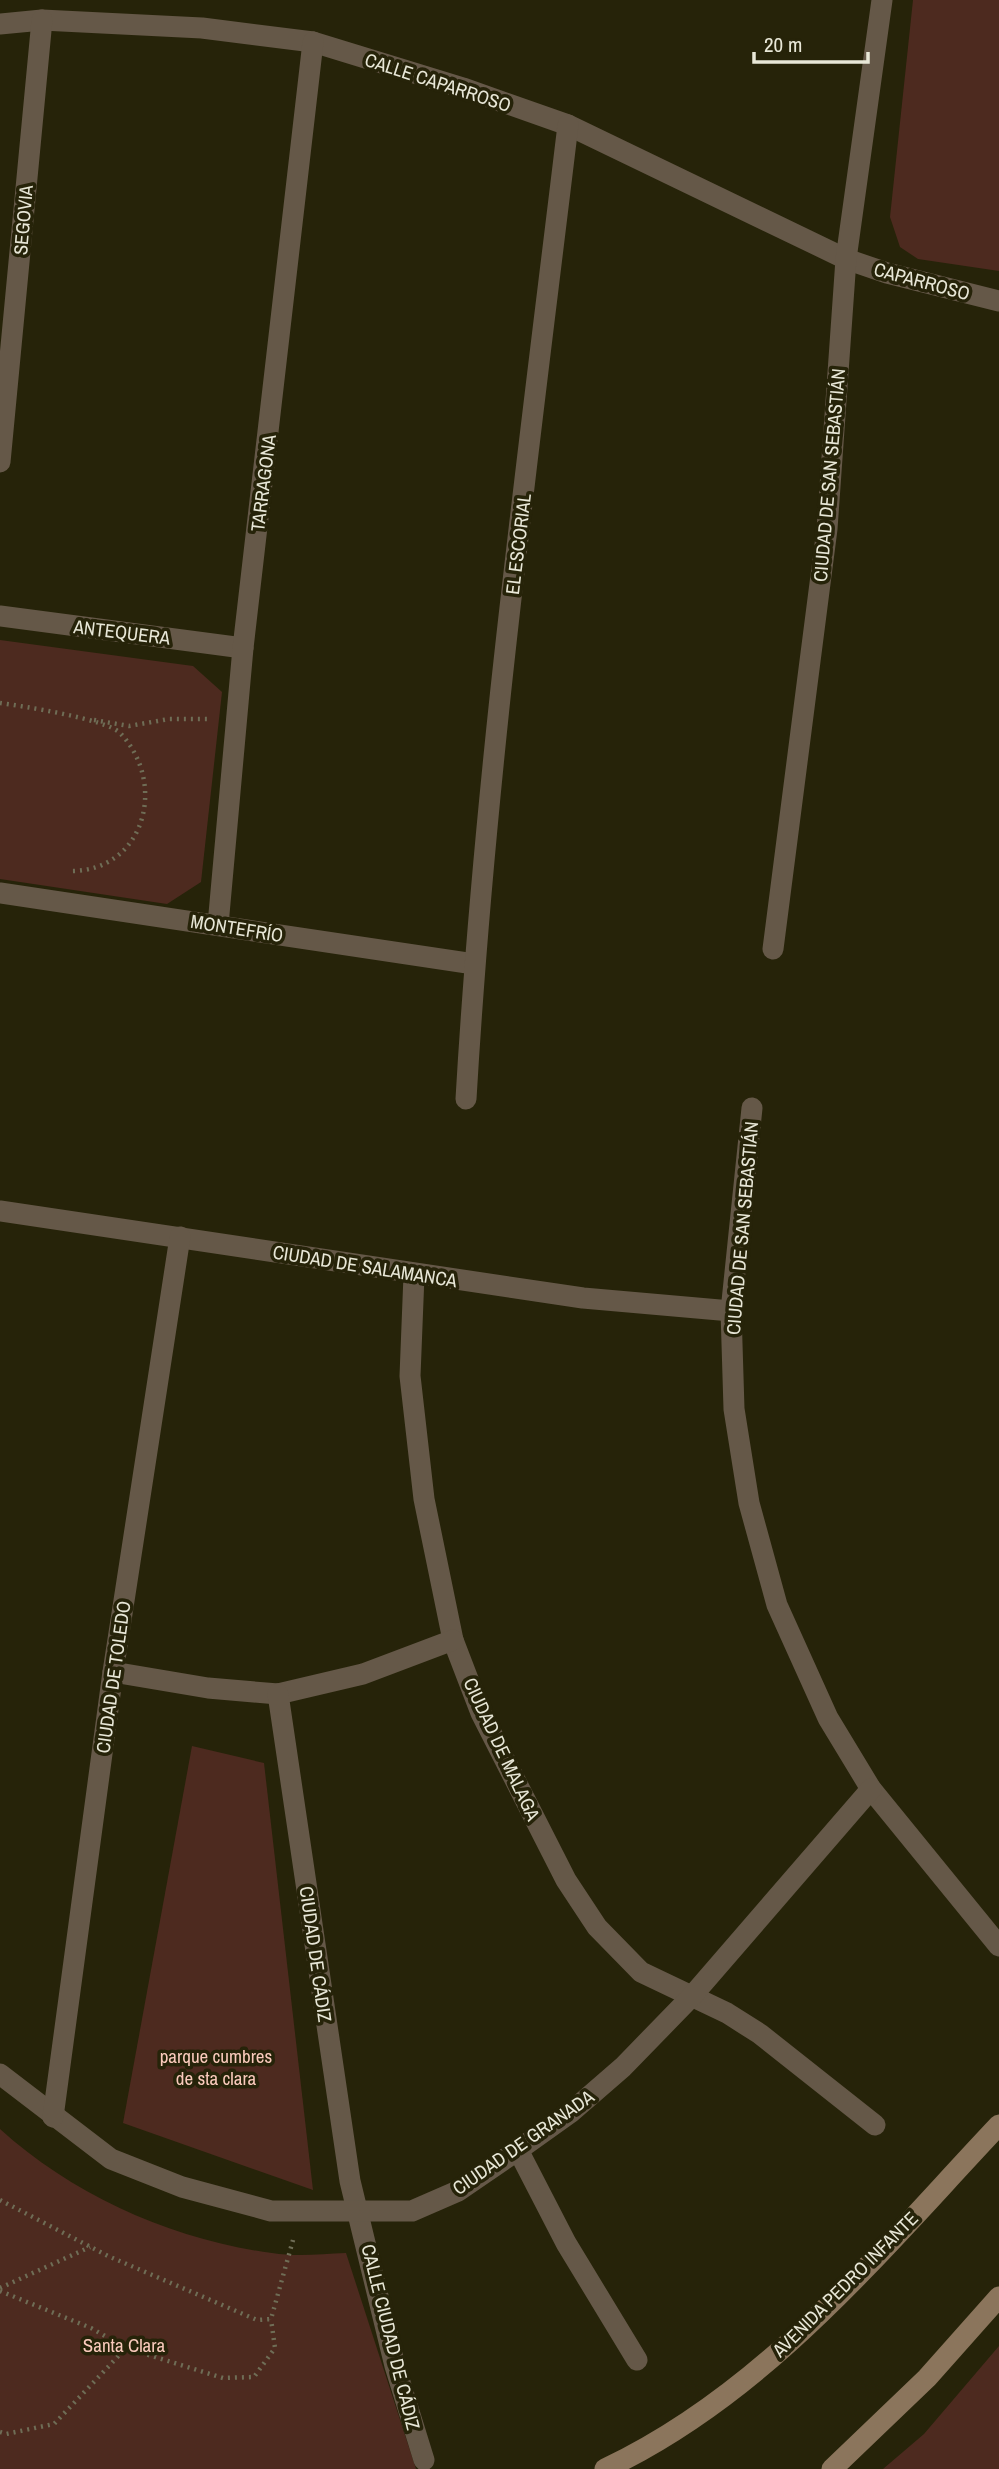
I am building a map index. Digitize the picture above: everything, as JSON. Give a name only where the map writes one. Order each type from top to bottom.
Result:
[{"type":"main road","name":"AVENIDA PEDRO INFANTE","points":[[605,2469],[644,2451],[734,2392],[772,2359],[800,2334],[999,2125]]},
{"type":"main road","points":[[832,2469],[927,2378],[999,2297]]},
{"type":"street","name":"CIUDAD DE SAN SEBASTIÁN","points":[[773,949],[827,529],[846,259],[882,0]]},
{"type":"street","name":"CALLE CAPARROSO","points":[[0,24],[42,20],[202,28],[313,42],[463,88],[568,125],[846,259]]},
{"type":"street","name":"SEGOVIA","points":[[0,462],[42,20]]},
{"type":"street","name":"TARRAGONA","points":[[218,925],[243,648],[313,42]]},
{"type":"street","name":"EL ESCORIAL","points":[[466,1099],[474,964],[511,604],[568,125]]},
{"type":"street","name":"CAPARROSO","points":[[846,259],[999,302]]},
{"type":"street","name":"ANTEQUERA","points":[[0,616],[243,648]]},
{"type":"street","name":"MONTEFRÍO","points":[[0,892],[474,964]]},
{"type":"street","name":"CIUDAD DE SAN SEBASTIÁN","points":[[752,1108],[731,1311],[734,1409],[749,1503],[777,1605],[828,1718],[871,1789],[999,1946]]},
{"type":"street","name":"CIUDAD DE SALAMANCA","points":[[0,1211],[414,1275],[583,1298],[731,1311]]},
{"type":"street","name":"CIUDAD DE TOLEDO","points":[[53,2117],[113,1672],[180,1237]]},
{"type":"street","name":"CIUDAD DE MALAGA","points":[[414,1275],[412,1390],[424,1499],[453,1640],[481,1713],[566,1880],[597,1927],[641,1972],[692,1996],[760,2034],[875,2125]]},
{"type":"street","points":[[113,1672],[208,1688],[278,1694],[363,1674],[453,1640]]},
{"type":"street","name":"CIUDAD DE CÁDIZ","points":[[278,1694],[350,2181],[360,2214]]},
{"type":"street","name":"CIUDAD DE GRANADA","points":[[0,2074],[111,2160],[170,2182],[271,2211],[360,2214],[412,2211],[458,2191],[570,2113],[623,2067],[692,1996],[871,1789]]},
{"type":"street","points":[[518,2150],[566,2243],[637,2360]]},
{"type":"street","name":"CALLE CIUDAD DE CÁDIZ","points":[[360,2214],[395,2366],[424,2460]]},
{"type":"path","points":[[0,703],[129,726],[169,719],[206,719],[239,701]]},
{"type":"path","points":[[64,871],[91,871],[122,854],[139,828],[147,793],[142,767],[118,731],[80,718]]},
{"type":"path","points":[[0,2200],[90,2247],[257,2319],[271,2319]]},
{"type":"path","points":[[0,2290],[91,2328],[126,2348],[223,2378],[254,2377],[275,2348],[271,2319],[300,2212]]},
{"type":"path","points":[[0,2290],[90,2247]]},
{"type":"path","points":[[0,2432],[6,2434],[54,2424],[126,2348]]},
{"type":"green space","points":[[913,0],[999,0],[999,271],[918,259],[900,247],[890,217]]},
{"type":"green space","points":[[0,640],[193,666],[222,692],[201,882],[167,904],[0,879]]},
{"type":"green space","name":"parque cumbres de sta clara","points":[[192,1746],[264,1763],[313,2190],[123,2123]]},
{"type":"green space","name":"Santa Clara","points":[[0,2129],[60,2175],[92,2194],[162,2226],[198,2238],[272,2253],[346,2253],[416,2469],[0,2469]]},
{"type":"green space","points":[[999,2346],[999,2469],[883,2469],[924,2434]]}]
